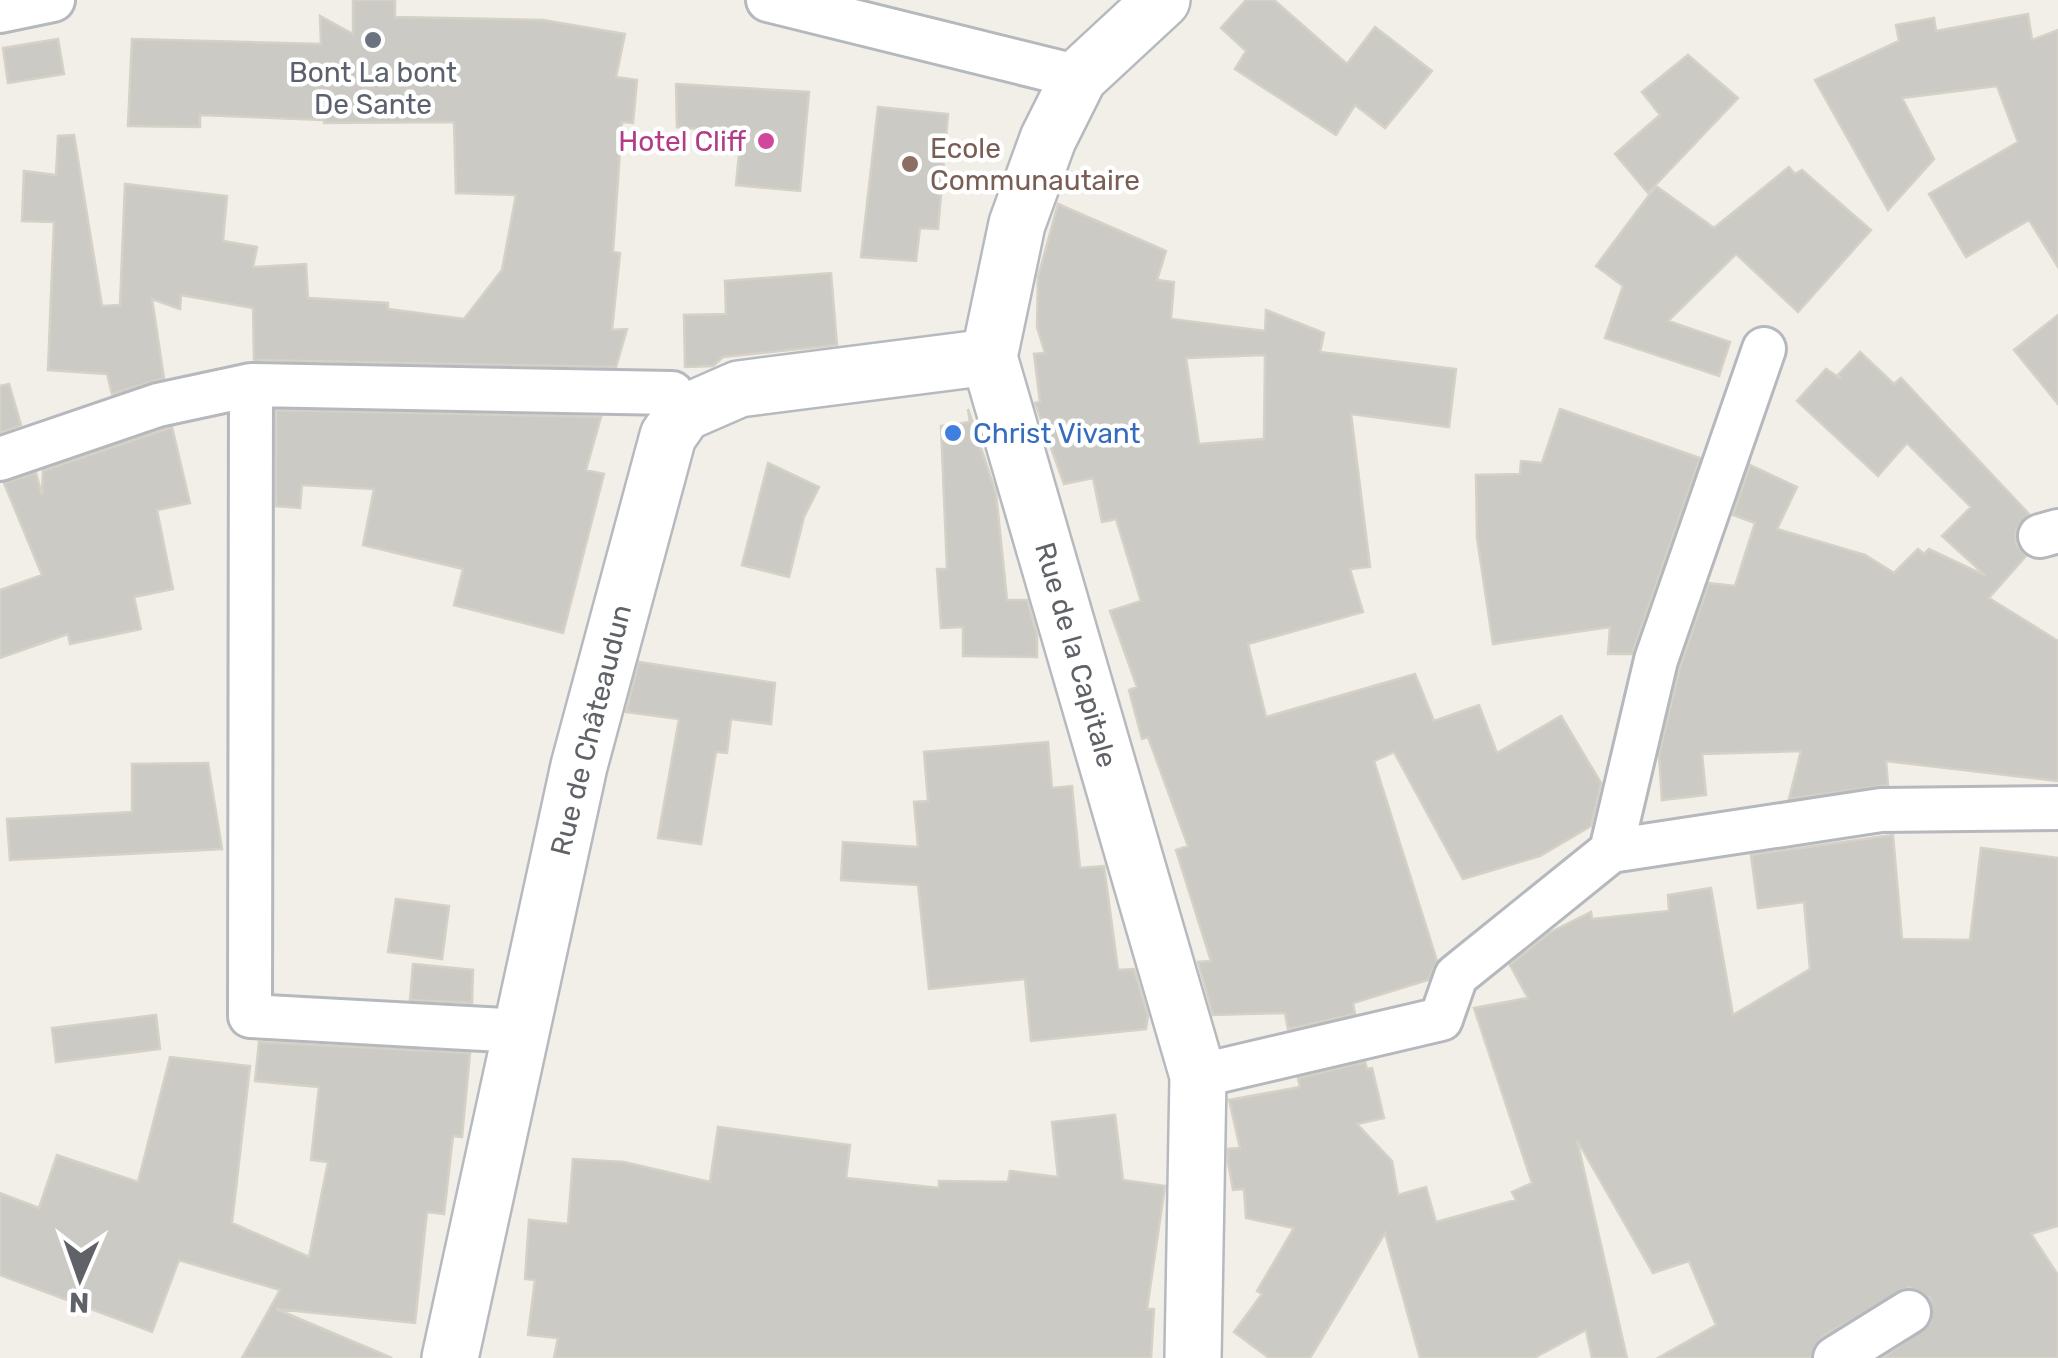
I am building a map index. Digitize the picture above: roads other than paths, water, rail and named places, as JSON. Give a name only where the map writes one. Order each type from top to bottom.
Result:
[{"type":"street","points":[[0,11],[53,0]]},
{"type":"street","points":[[768,0],[1078,77]]},
{"type":"street","name":"Rue de la Capitale","points":[[1162,0],[1078,77],[1048,139],[1017,224],[989,357],[1198,1076],[1193,1358]]},
{"type":"street","points":[[1610,851],[1656,660],[1764,350]]},
{"type":"street","points":[[0,458],[158,405],[251,385],[672,393],[684,413],[738,389],[989,357]]},
{"type":"street","points":[[251,385],[250,1016],[521,1031]]},
{"type":"street","name":"Rue de Châteaudun","points":[[450,1358],[578,766],[668,436],[684,413]]},
{"type":"street","points":[[1198,1076],[1441,1019],[1456,976],[1610,851],[1881,810],[2058,808]]},
{"type":"street","points":[[1834,1358],[1909,1312]]},
{"type":"place","name":"Bont La bont De Sante","points":[[373,40]]},
{"type":"place","name":"Hotel Cliff","points":[[766,141]]},
{"type":"place","name":"Ecole Communautaire","points":[[910,164]]},
{"type":"place","name":"Christ Vivant","points":[[953,433]]}]
